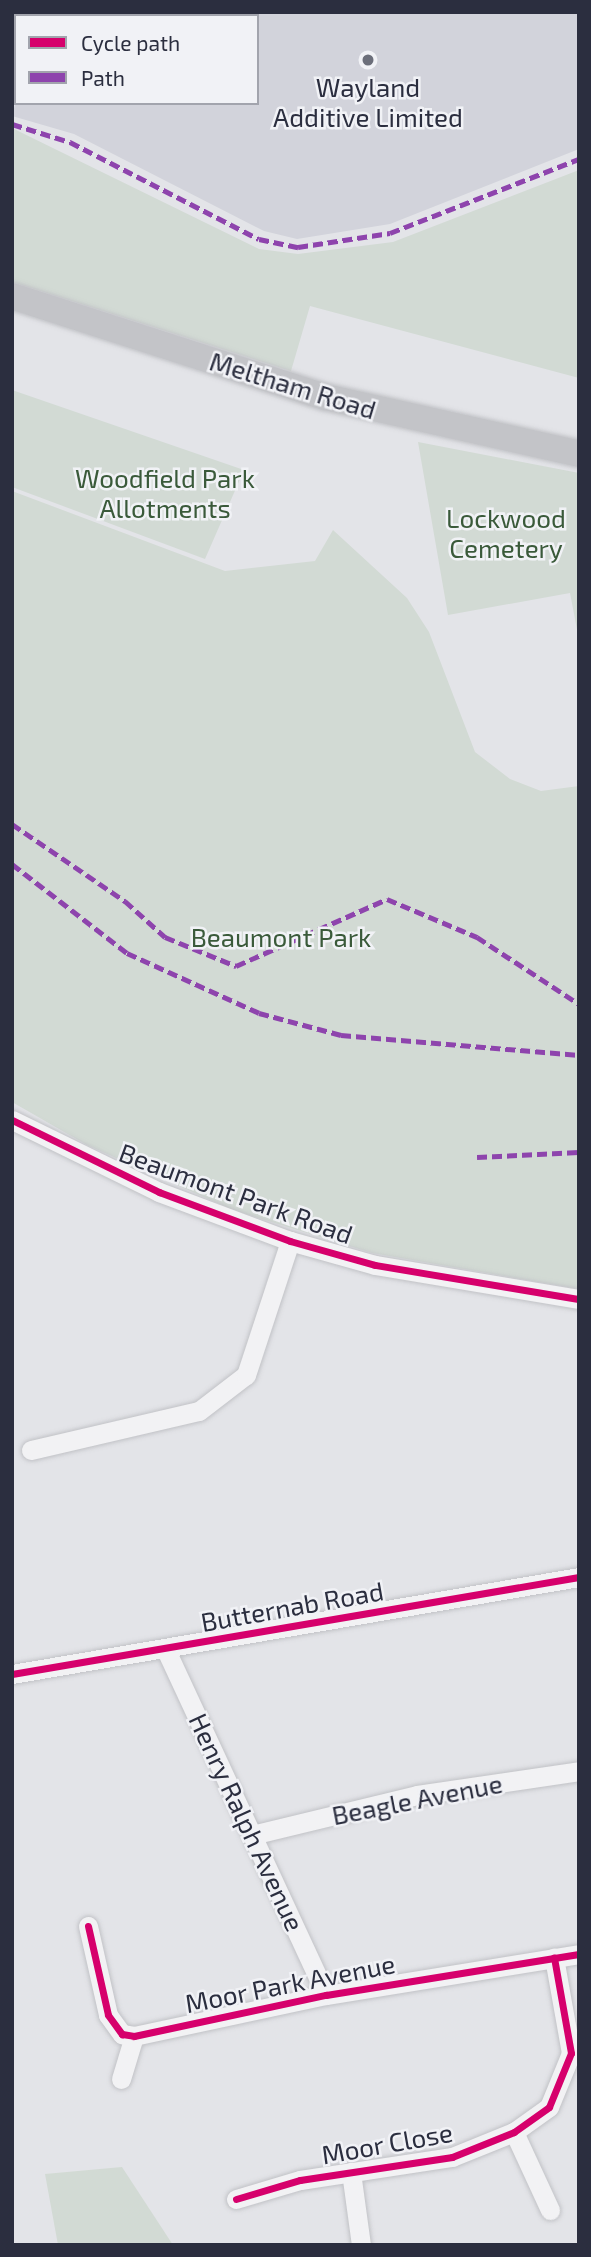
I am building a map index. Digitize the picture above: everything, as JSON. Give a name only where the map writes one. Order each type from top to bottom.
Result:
[{"type":"main road","name":"Meltham Road","points":[[12,296],[325,397],[579,454]]},
{"type":"street","name":"Beaumont Park Road","points":[[12,1120],[159,1192],[290,1241],[375,1265],[579,1299]]},
{"type":"street","points":[[31,1450],[199,1411],[246,1375],[290,1241]]},
{"type":"street","name":"Butternab Road","points":[[12,1674],[166,1650],[579,1577]]},
{"type":"street","name":"Henry Ralph Avenue","points":[[166,1650],[256,1834],[326,1995]]},
{"type":"street","name":"Beagle Avenue","points":[[256,1834],[417,1795],[579,1771]]},
{"type":"street","points":[[88,1926],[108,2015],[122,2034],[134,2036],[121,2079]]},
{"type":"street","name":"Moor Park Avenue","points":[[134,2036],[326,1995],[579,1954]]},
{"type":"street","name":"Moor Close","points":[[236,2199],[351,2172],[452,2157],[514,2132],[549,2107],[571,2053],[554,1958]]},
{"type":"street","points":[[514,2132],[550,2210]]},
{"type":"street","points":[[351,2172],[361,2245]]},
{"type":"shaded area","points":[[579,12],[579,149],[390,224],[297,239],[264,231],[74,134],[12,116],[15,105],[259,105],[259,14],[233,14]]},
{"type":"green space","points":[[12,128],[259,249],[298,254],[393,242],[579,170],[579,378],[310,306],[291,371],[12,282]]},
{"type":"green space","name":"Woodfield Park Allotments","points":[[12,390],[244,470],[205,559],[12,487]]},
{"type":"green space","name":"Lockwood Cemetery","points":[[418,442],[579,473],[579,640],[570,593],[448,615]]},
{"type":"green space","name":"Beaumont Park","points":[[12,491],[225,571],[315,561],[333,530],[407,598],[429,632],[475,752],[510,779],[541,791],[579,786],[579,1289],[372,1253],[233,1210],[87,1145],[12,1102]]},
{"type":"green space","points":[[122,2167],[173,2245],[58,2245],[45,2174]]},
{"type":"marked path","points":[[12,124],[70,142],[259,239],[298,247],[390,233],[579,159]]},
{"type":"marked path","points":[[12,824],[125,901],[165,937],[236,966],[387,899],[477,937],[579,1004]]},
{"type":"marked path","points":[[12,864],[127,953],[259,1013],[341,1035],[579,1055]]},
{"type":"marked path","points":[[477,1157],[579,1152]]},
{"type":"cycle path","points":[[12,1120],[159,1192],[290,1241],[375,1265],[579,1299]]},
{"type":"cycle path","points":[[12,1674],[579,1577]]},
{"type":"cycle path","points":[[88,1926],[108,2015],[122,2034],[134,2036],[326,1995],[579,1954]]},
{"type":"cycle path","points":[[236,2199],[300,2180],[452,2157],[514,2132],[549,2107],[571,2053],[554,1958]]},
{"type":"place","name":"Wayland Additive Limited","points":[[368,60]]}]
